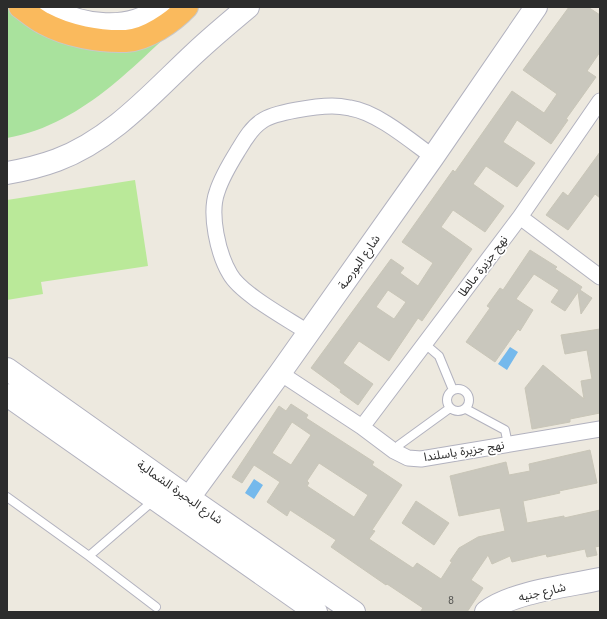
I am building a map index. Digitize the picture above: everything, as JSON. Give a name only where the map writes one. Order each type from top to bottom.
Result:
[{"type":"highway","points":[[20,7],[42,23],[67,34],[91,39],[128,32],[147,36],[165,26],[187,7]]},
{"type":"main road","points":[[49,7],[59,14],[128,32],[160,7]]},
{"type":"main road","points":[[7,160],[51,148],[95,127],[136,94],[225,7]]},
{"type":"main road","points":[[7,173],[28,169],[58,160],[101,136],[135,111],[195,52],[248,7]]},
{"type":"main road","name":"شارع البورصة","points":[[183,506],[309,333],[536,7]]},
{"type":"main road","name":"شارع البحيرة الشمالية","points":[[7,369],[316,612]]},
{"type":"main road","name":"شارع البحيرة الشمالية","points":[[7,396],[154,499],[183,506],[354,612]]},
{"type":"main road","name":"شارع جنيه","points":[[486,612],[495,605],[512,599],[600,579]]},
{"type":"street","name":"نهج جزيرة مالطا","points":[[362,427],[520,217],[600,102]]},
{"type":"street","points":[[309,333],[243,290],[230,275],[222,257],[217,238],[214,213],[216,193],[230,164],[248,134],[262,120],[278,114],[332,106],[353,108],[390,126],[433,156]]},
{"type":"street","points":[[520,217],[600,277]]},
{"type":"street","name":"نهج جزيرة ياسلندا","points":[[280,373],[362,427],[394,452],[408,458],[421,459],[600,429]]},
{"type":"lane","points":[[424,344],[439,356],[453,390]]},
{"type":"lane","points":[[460,389],[466,392],[469,397],[469,404],[466,409],[460,412],[450,408],[447,404],[449,393],[453,390],[460,389]]},
{"type":"lane","points":[[394,452],[399,445],[450,408]]},
{"type":"lane","points":[[466,409],[505,430],[508,444]]},
{"type":"lane","points":[[7,497],[89,556],[156,607]]},
{"type":"lane","points":[[89,556],[154,499]]},
{"type":"green space","points":[[7,7],[15,7],[33,21],[198,7],[133,67],[87,104],[62,119],[36,130],[7,138]]},
{"type":"green space","points":[[135,180],[148,266],[41,282],[43,294],[7,300],[7,200]]},
{"type":"water","points":[[510,347],[518,352],[507,370],[498,364]]},
{"type":"water","points":[[254,479],[263,485],[254,499],[245,493]]},
{"type":"building","points":[[569,7],[588,7],[600,15],[600,52],[587,71],[596,77],[566,119],[568,120],[551,144],[517,120],[503,142],[535,163],[517,187],[486,166],[473,184],[504,206],[485,232],[453,210],[441,227],[472,249],[422,321],[418,318],[389,361],[359,341],[343,363],[373,384],[358,405],[340,392],[341,390],[311,368],[391,259],[404,268],[400,273],[418,286],[433,263],[402,242],[453,170],[455,172],[512,91],[544,113],[557,94],[523,70]],"holes":[[[388,290],[406,302],[394,319],[376,307]]]},
{"type":"building","points":[[600,152],[600,198],[595,194],[568,230],[546,215],[563,192],[568,196]]},
{"type":"building","points":[[530,250],[557,267],[555,269],[582,287],[580,290],[592,298],[581,314],[578,292],[565,311],[551,302],[559,290],[534,274],[516,299],[533,310],[520,331],[518,329],[495,362],[466,342],[490,308],[487,306],[500,288],[503,290]]},
{"type":"building","points":[[600,329],[600,413],[570,419],[570,422],[532,429],[525,388],[543,365],[584,399],[581,381],[592,379],[587,350],[565,354],[561,335]]},
{"type":"building","points":[[291,404],[308,415],[306,418],[374,462],[372,465],[402,485],[372,530],[375,531],[369,539],[413,568],[417,563],[441,579],[452,562],[450,561],[459,548],[478,537],[505,531],[500,508],[459,516],[450,476],[506,462],[509,475],[530,471],[529,464],[590,450],[597,483],[559,491],[560,493],[523,501],[527,523],[564,516],[564,518],[600,510],[600,546],[595,547],[597,555],[587,557],[585,549],[547,557],[546,554],[512,562],[510,556],[492,564],[488,555],[471,580],[483,588],[467,612],[420,612],[423,608],[387,584],[386,585],[331,547],[336,540],[290,510],[287,516],[267,502],[280,482],[254,465],[242,483],[232,477],[279,406],[286,411]],"holes":[[[292,422],[311,435],[291,465],[272,453]],[[319,463],[368,495],[354,517],[307,486],[309,483],[307,481]]]},
{"type":"building","points":[[416,501],[449,523],[434,545],[402,523]]}]
